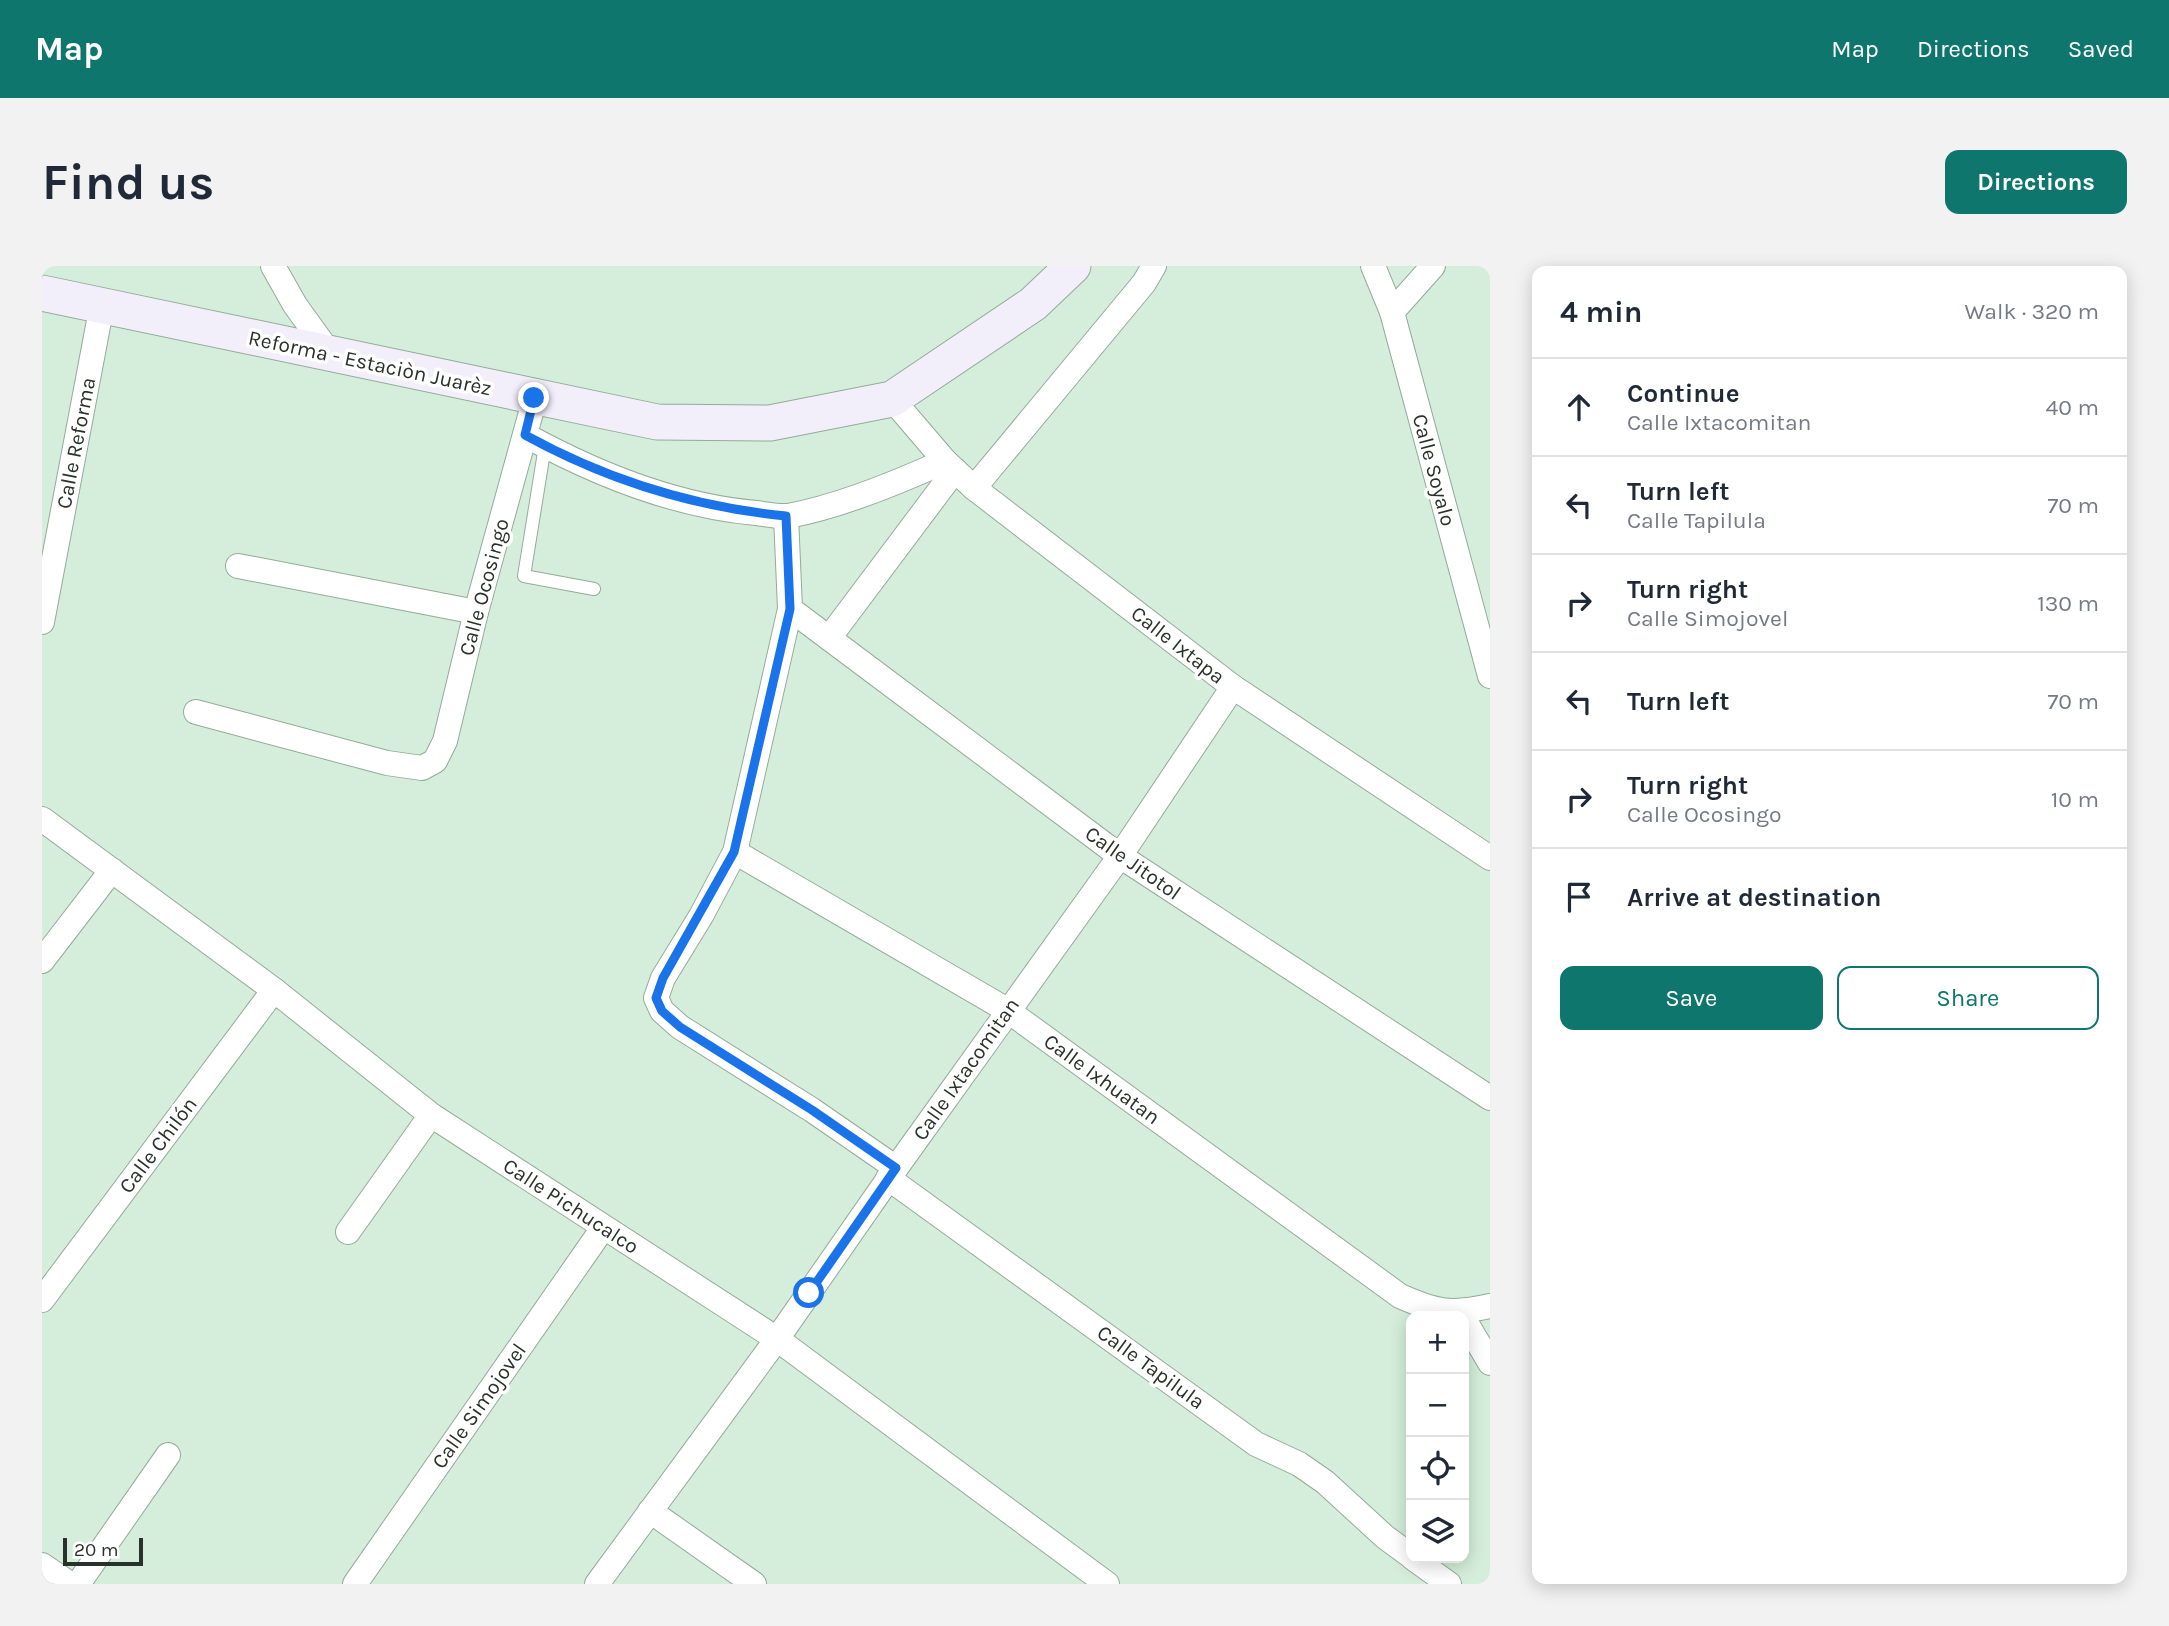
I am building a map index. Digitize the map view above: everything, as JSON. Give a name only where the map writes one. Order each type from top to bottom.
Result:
[{"type":"main road","name":"Reforma - Estaciòn Juarèz","points":[[42,293],[657,422],[757,423],[892,399],[1033,304],[1073,266]]},
{"type":"street","points":[[273,266],[295,305],[331,355]]},
{"type":"street","points":[[974,488],[1144,283],[1154,266]]},
{"type":"street","name":"Calle Soyalo","points":[[1373,266],[1392,312],[1490,676]]},
{"type":"street","points":[[1392,312],[1433,266]]},
{"type":"street","name":"Calle Reforma","points":[[42,622],[49,552],[102,305]]},
{"type":"street","name":"Calle Ocosingo","points":[[196,712],[387,763],[422,768],[435,761],[446,741],[476,612],[535,440],[534,398]]},
{"type":"street","name":"Calle Ixtapa","points":[[892,399],[950,466],[974,488],[1233,687],[1490,858]]},
{"type":"street","points":[[535,440],[582,465],[657,493],[734,511],[786,516],[950,466]]},
{"type":"street","points":[[829,638],[950,466]]},
{"type":"street","points":[[734,852],[790,609],[786,516]]},
{"type":"street","points":[[238,566],[476,612]]},
{"type":"street","name":"Calle Jitotol","points":[[790,609],[1120,856],[1490,1098]]},
{"type":"street","name":"Calle Ixtacomitan","points":[[597,1584],[777,1339],[1007,1010],[1120,856],[1233,687]]},
{"type":"street","name":"Calle Pichucalco","points":[[42,819],[274,990],[431,1115],[777,1339],[1107,1584]]},
{"type":"street","name":"Calle Tapilula","points":[[734,852],[663,978],[656,998],[662,1011],[680,1027],[812,1110],[892,1173],[1256,1444],[1299,1464],[1325,1482],[1406,1553]]},
{"type":"street","name":"Calle Ixhuatan","points":[[734,852],[1007,1010],[1400,1296],[1437,1311]]},
{"type":"street","points":[[42,961],[113,870]]},
{"type":"street","name":"Calle Chilón","points":[[42,1300],[274,990]]},
{"type":"street","points":[[348,1232],[431,1115]]},
{"type":"street","name":"Calle Simojovel","points":[[355,1584],[603,1228]]},
{"type":"street","points":[[1469,1314],[1490,1306]]},
{"type":"street","points":[[1469,1328],[1490,1363]]},
{"type":"street","points":[[78,1584],[168,1455]]},
{"type":"street","points":[[650,1511],[754,1584]]},
{"type":"street","name":"Calle Tapilula","points":[[1420,1563],[1449,1584]]},
{"type":"street","points":[[42,1565],[70,1584]]},
{"type":"lane","points":[[535,440],[524,576],[594,589]]},
{"type":"route","points":[[534,398],[525,435],[582,465],[657,493],[734,511],[786,516],[790,609],[734,852],[701,916],[663,978],[656,998],[662,1011],[680,1027],[812,1110],[896,1168],[809,1293]]}]
